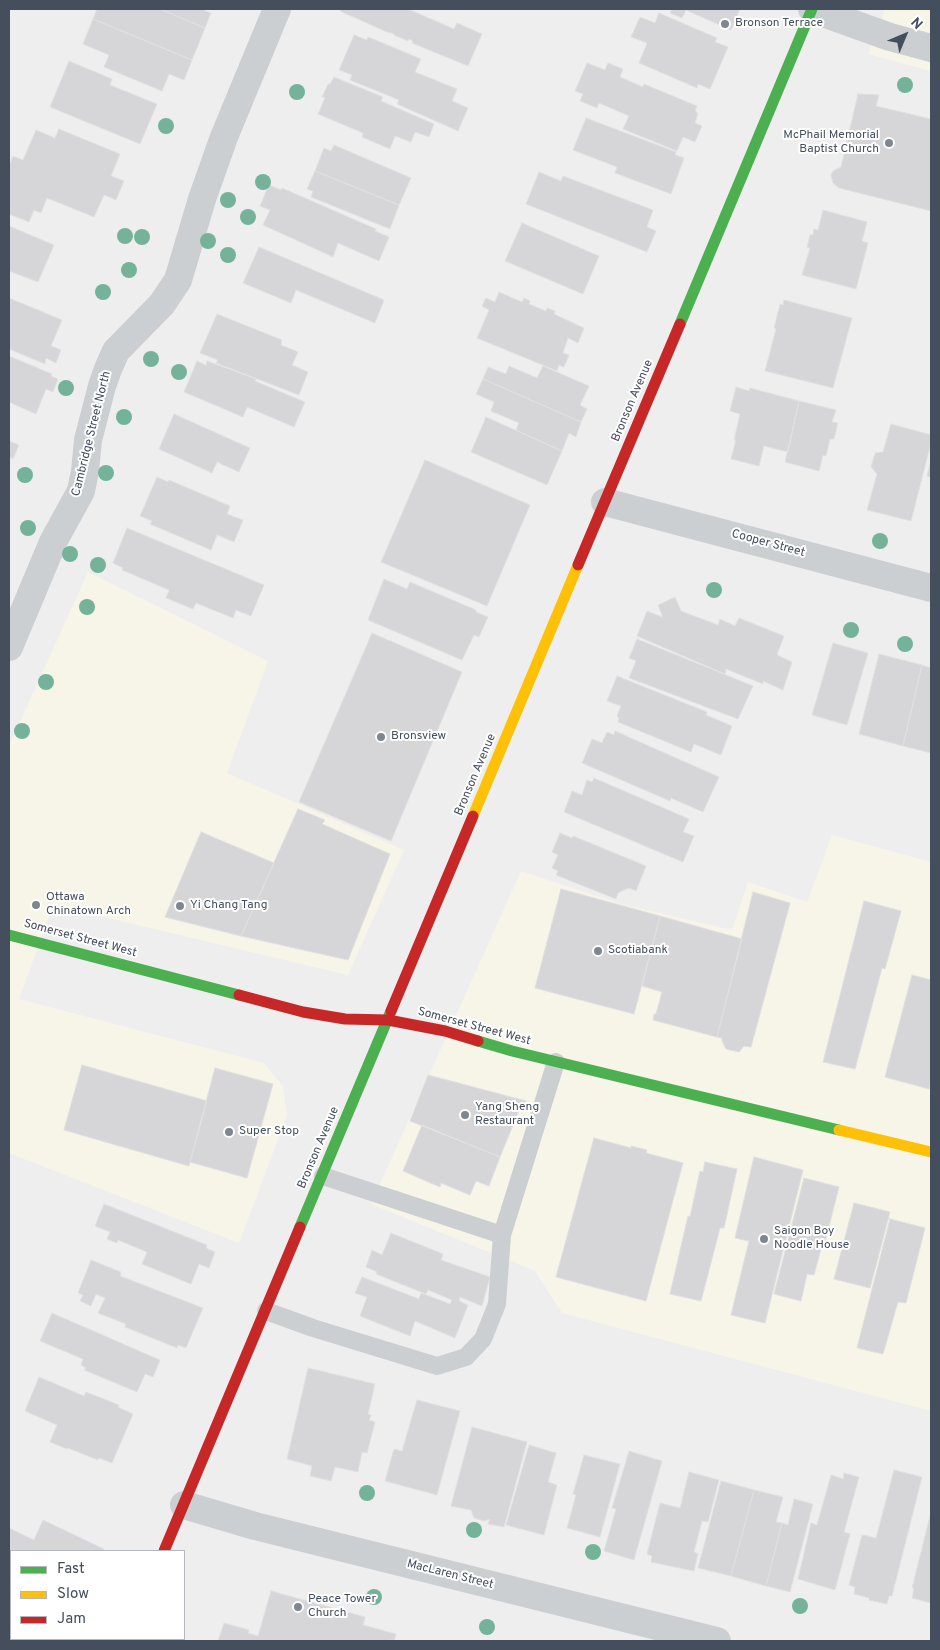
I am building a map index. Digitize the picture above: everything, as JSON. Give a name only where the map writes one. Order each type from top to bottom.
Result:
[{"type":"main road","name":"Bronson Avenue","points":[[164,1550],[812,9]]},
{"type":"main road","name":"Somerset Street West","points":[[9,935],[303,1012],[345,1020],[388,1020],[445,1031],[556,1062],[688,1092],[931,1152]]},
{"type":"street","name":"Cambridge Street North","points":[[9,647],[53,542],[80,491],[85,471],[88,440],[108,369],[116,351],[162,304],[178,280],[202,199],[224,137],[277,9]]},
{"type":"street","points":[[812,9],[890,37],[931,48]]},
{"type":"street","name":"Cooper Street","points":[[605,502],[672,518],[931,588]]},
{"type":"street","name":"MacLaren Street","points":[[184,1505],[265,1528],[717,1641]]},
{"type":"lane","points":[[266,1311],[313,1328],[437,1366],[466,1357],[483,1339],[497,1304],[502,1236],[556,1062]]},
{"type":"lane","points":[[323,1176],[502,1236]]},
{"type":"shaded area","points":[[885,9],[931,9],[931,71],[868,54]]},
{"type":"shaded area","points":[[88,572],[268,661],[227,773],[404,850],[348,975],[53,905],[19,999],[264,1063],[283,1086],[287,1115],[239,1243],[9,1153],[9,746]]},
{"type":"shaded area","points":[[832,835],[931,862],[931,1411],[562,1313],[535,1271],[371,1204],[521,871],[621,904],[732,930],[748,882],[807,902]]},
{"type":"building","points":[[97,9],[160,9],[205,28],[192,60],[93,19]]},
{"type":"building","points":[[160,9],[201,9],[211,13],[205,28]]},
{"type":"building","points":[[341,9],[408,9],[454,29],[457,23],[482,34],[468,66],[412,43],[413,41],[409,39],[408,41],[389,33],[340,11]]},
{"type":"building","name":"Bronson Terrace","points":[[672,9],[740,9],[731,30],[686,10],[682,18],[670,13]]},
{"type":"building","points":[[659,13],[717,38],[715,42],[728,47],[710,89],[698,84],[697,88],[639,63],[647,43],[631,37],[640,17],[655,23]]},
{"type":"building","points":[[93,19],[192,60],[184,80],[169,74],[162,91],[104,67],[109,55],[83,44]]},
{"type":"building","points":[[354,35],[367,40],[368,37],[421,59],[415,72],[457,89],[452,101],[468,108],[458,131],[397,104],[399,100],[350,80],[352,75],[339,70]]},
{"type":"building","points":[[69,61],[112,79],[110,85],[157,104],[140,144],[50,107]]},
{"type":"building","points":[[587,63],[605,70],[608,63],[623,69],[620,77],[643,87],[644,84],[697,106],[695,111],[698,113],[695,123],[702,126],[695,142],[683,137],[677,151],[623,129],[629,116],[599,103],[597,108],[580,101],[583,94],[575,91]]},
{"type":"building","points":[[334,77],[383,97],[381,101],[434,124],[429,137],[415,132],[411,142],[395,136],[390,149],[362,137],[363,133],[318,114],[325,98],[322,97],[328,84],[330,84]]},
{"type":"building","name":"McPhail Memorial Baptist Church","points":[[858,94],[879,95],[876,106],[931,119],[931,211],[839,188],[833,183],[831,175],[833,171],[841,167]]},
{"type":"building","points":[[586,118],[676,152],[675,155],[684,158],[671,194],[615,173],[617,167],[573,150]]},
{"type":"building","points":[[59,129],[120,154],[111,176],[124,181],[116,200],[104,195],[94,217],[47,198],[41,213],[34,210],[29,222],[9,214],[9,166],[13,156],[23,160],[36,130],[55,138]]},
{"type":"building","points":[[334,145],[411,178],[399,205],[315,171],[324,148],[331,151]]},
{"type":"building","points":[[315,171],[399,205],[390,229],[311,197],[313,191],[307,189]]},
{"type":"building","points":[[539,172],[561,181],[563,176],[653,210],[647,227],[656,231],[647,252],[526,204]]},
{"type":"building","points":[[269,185],[281,190],[282,188],[376,229],[375,231],[389,237],[379,261],[338,243],[333,257],[263,225],[270,210],[260,206]]},
{"type":"building","points":[[823,210],[867,222],[862,241],[868,243],[856,289],[802,275],[810,248],[807,247],[810,235],[813,235],[814,229],[818,230]]},
{"type":"building","points":[[522,223],[599,256],[583,294],[505,261]]},
{"type":"building","points":[[9,226],[54,245],[38,282],[9,271]]},
{"type":"building","points":[[259,247],[384,300],[375,323],[296,290],[291,303],[243,283]]},
{"type":"building","points":[[499,292],[522,302],[524,298],[530,301],[529,304],[546,311],[547,308],[555,311],[554,314],[584,328],[578,343],[568,338],[563,353],[569,355],[564,367],[559,365],[557,371],[477,338],[489,310],[482,306],[486,298],[495,302]]},
{"type":"building","points":[[9,298],[62,320],[51,346],[61,350],[56,363],[46,358],[45,364],[9,349]]},
{"type":"building","points":[[784,300],[852,318],[833,388],[765,371],[776,329],[774,328],[780,304],[783,305]]},
{"type":"building","points":[[217,314],[282,340],[281,345],[298,352],[292,365],[308,372],[299,395],[216,363],[218,360],[200,353]]},
{"type":"building","points":[[9,356],[52,374],[51,376],[58,379],[53,392],[46,389],[36,414],[9,402]]},
{"type":"building","points":[[197,361],[206,365],[207,361],[256,379],[255,381],[305,402],[294,427],[247,407],[243,417],[184,392]]},
{"type":"building","points":[[509,366],[537,378],[543,366],[589,386],[580,405],[587,409],[581,422],[483,379],[488,367],[506,374]]},
{"type":"building","points":[[483,379],[581,422],[576,437],[569,433],[562,451],[516,430],[519,423],[491,411],[494,402],[476,394]]},
{"type":"building","points":[[736,387],[749,391],[750,388],[799,401],[788,452],[764,446],[759,466],[731,459],[740,414],[730,411]]},
{"type":"building","points":[[799,401],[836,410],[832,422],[838,423],[834,439],[830,439],[826,456],[823,455],[819,471],[785,462]]},
{"type":"building","points":[[174,414],[250,448],[239,472],[217,462],[212,473],[159,449]]},
{"type":"building","points":[[486,417],[562,451],[547,485],[471,452]]},
{"type":"building","points":[[891,424],[931,435],[931,443],[911,521],[867,510],[877,474],[871,467],[875,453],[883,452]]},
{"type":"building","points":[[9,441],[19,445],[13,459],[9,457]]},
{"type":"building","points":[[425,460],[530,505],[487,606],[381,562]]},
{"type":"building","points":[[931,460],[931,477],[927,476]]},
{"type":"building","points":[[157,477],[168,482],[169,480],[230,506],[227,514],[243,520],[234,542],[217,535],[211,550],[150,524],[152,521],[140,516]]},
{"type":"building","points":[[127,528],[264,585],[251,616],[236,610],[233,618],[196,603],[193,609],[166,598],[169,590],[122,570],[123,568],[113,563]]},
{"type":"building","points":[[384,579],[407,589],[410,582],[488,617],[479,637],[474,635],[462,660],[368,620]]},
{"type":"building","points":[[675,597],[681,611],[718,625],[720,619],[735,626],[739,618],[784,636],[777,655],[792,662],[783,690],[763,681],[763,684],[726,669],[725,674],[637,636],[647,611],[662,617],[658,605]]},
{"type":"building","name":"Bronsview","points":[[372,633],[462,672],[391,841],[299,802]]},
{"type":"building","points":[[637,639],[753,686],[738,719],[629,678],[636,661],[629,658]]},
{"type":"building","points":[[833,643],[868,653],[847,725],[812,715]]},
{"type":"building","points":[[879,654],[922,665],[903,746],[859,734]]},
{"type":"building","points":[[922,665],[931,668],[931,753],[903,746]]},
{"type":"building","points":[[617,676],[707,712],[706,715],[732,726],[721,755],[694,744],[691,752],[618,722],[619,718],[617,716],[621,706],[607,701]]},
{"type":"building","points":[[615,731],[719,777],[703,812],[671,798],[670,801],[582,763],[592,739],[602,743],[607,732],[614,735]]},
{"type":"building","points":[[594,778],[689,819],[683,832],[694,836],[683,862],[564,812],[572,791],[582,795],[587,780],[592,782]]},
{"type":"building","points":[[298,809],[325,820],[322,824],[390,854],[348,960],[241,936]]},
{"type":"building","points":[[201,832],[274,863],[241,936],[165,917]]},
{"type":"building","points":[[560,833],[572,838],[573,836],[646,866],[636,891],[629,888],[624,890],[618,893],[616,899],[556,875],[558,871],[552,868],[558,855],[552,852]]},
{"type":"building","name":"Scotiabank","points":[[561,889],[660,916],[634,1014],[535,988]]},
{"type":"building","points":[[753,892],[790,903],[751,1047],[744,1046],[739,1052],[726,1049],[722,1038],[717,1037]]},
{"type":"building","points":[[864,901],[901,911],[885,969],[882,968],[855,1069],[823,1062]]},
{"type":"building","points":[[660,916],[742,939],[717,1037],[653,1020],[662,992],[642,986]]},
{"type":"building","points":[[912,975],[931,980],[931,1078],[929,1089],[885,1077]]},
{"type":"building","points":[[82,1065],[207,1101],[189,1166],[64,1130]]},
{"type":"building","name":"Super Stop","points":[[215,1068],[273,1084],[247,1178],[190,1162]]},
{"type":"building","name":"Yang Sheng Restaurant","points":[[428,1075],[526,1101],[523,1110],[520,1108],[500,1157],[410,1121]]},
{"type":"building","points":[[422,1125],[500,1157],[489,1186],[476,1181],[470,1195],[441,1183],[440,1187],[403,1171]]},
{"type":"building","points":[[594,1138],[631,1148],[631,1146],[647,1150],[646,1153],[683,1163],[646,1301],[556,1277]]},
{"type":"building","name":"Saigon Boy Noodle House","points":[[754,1157],[803,1170],[765,1323],[731,1315],[749,1241],[735,1238]]},
{"type":"building","points":[[705,1162],[737,1169],[724,1228],[720,1228],[701,1301],[670,1294],[688,1216],[690,1217],[700,1171],[703,1172]]},
{"type":"building","points":[[804,1178],[839,1187],[823,1250],[821,1249],[814,1275],[807,1274],[801,1301],[774,1294]]},
{"type":"building","points":[[854,1203],[890,1212],[870,1288],[834,1279]]},
{"type":"building","points":[[104,1204],[207,1245],[206,1248],[215,1252],[209,1268],[199,1264],[191,1284],[142,1264],[147,1252],[118,1240],[117,1243],[107,1239],[110,1232],[95,1226]]},
{"type":"building","points":[[890,1219],[925,1228],[906,1303],[898,1302],[883,1354],[857,1348]]},
{"type":"building","points":[[391,1233],[443,1254],[441,1260],[490,1277],[482,1306],[460,1297],[459,1301],[468,1305],[455,1338],[415,1321],[410,1336],[360,1316],[367,1297],[355,1293],[362,1277],[419,1299],[421,1293],[450,1304],[452,1300],[428,1290],[426,1294],[376,1274],[377,1272],[366,1267],[372,1250],[382,1255]]},
{"type":"building","points":[[91,1260],[121,1272],[120,1276],[203,1308],[186,1348],[178,1345],[177,1348],[125,1327],[126,1324],[98,1313],[105,1298],[96,1294],[91,1306],[80,1301],[83,1295],[78,1293]]},
{"type":"building","points":[[52,1313],[160,1360],[153,1377],[145,1374],[137,1392],[84,1370],[86,1368],[81,1365],[83,1359],[40,1341]]},
{"type":"building","points":[[308,1368],[375,1384],[368,1414],[371,1415],[369,1420],[375,1422],[367,1453],[362,1452],[358,1472],[335,1467],[331,1481],[310,1476],[312,1466],[287,1459]]},
{"type":"building","points":[[39,1377],[84,1396],[86,1392],[119,1405],[118,1407],[133,1414],[112,1463],[99,1458],[98,1460],[50,1442],[57,1425],[25,1411]]},
{"type":"building","points":[[417,1400],[460,1411],[437,1495],[385,1481],[394,1449],[402,1451]]},
{"type":"building","points":[[472,1427],[527,1442],[504,1527],[488,1524],[490,1519],[484,1521],[474,1518],[471,1510],[451,1506]]},
{"type":"building","points":[[529,1445],[556,1453],[548,1482],[557,1485],[544,1535],[506,1525]]},
{"type":"building","points":[[629,1451],[662,1461],[634,1560],[604,1551],[616,1509],[612,1508]]},
{"type":"building","points":[[584,1455],[620,1464],[600,1537],[567,1528],[576,1495],[573,1494]]},
{"type":"building","points":[[894,1470],[922,1477],[892,1596],[889,1596],[887,1604],[854,1594],[855,1587],[849,1585],[862,1535],[876,1538]]},
{"type":"building","points":[[689,1472],[719,1480],[708,1522],[702,1521],[694,1552],[698,1554],[694,1571],[651,1562],[652,1556],[647,1554],[660,1503],[680,1508]]},
{"type":"building","points":[[844,1473],[859,1477],[844,1532],[850,1534],[835,1590],[798,1579],[811,1523],[817,1525],[831,1475],[843,1479]]},
{"type":"building","points":[[721,1481],[754,1490],[731,1576],[698,1568]]},
{"type":"building","points":[[754,1490],[783,1497],[776,1522],[782,1523],[766,1586],[731,1576]]},
{"type":"building","points":[[794,1499],[813,1504],[790,1592],[766,1586],[782,1523],[788,1525]]},
{"type":"building","points":[[931,1512],[931,1603],[912,1598],[914,1588],[912,1588]]},
{"type":"building","points":[[43,1520],[104,1549],[10,1550],[9,1558],[9,1528],[34,1540]]},
{"type":"building","points":[[9,1563],[10,1564],[10,1612]]},
{"type":"building","name":"Peace Tower Church","points":[[271,1591],[365,1617],[363,1625],[396,1634],[394,1641],[218,1641],[224,1623],[249,1630],[248,1633],[258,1636]]},
{"type":"building","points":[[9,1633],[10,1640],[27,1641],[9,1641]]},
{"type":"traffic: fast","points":[[680,324],[812,9]]},
{"type":"traffic: fast","points":[[9,935],[239,995]]},
{"type":"traffic: fast","points":[[300,1227],[391,1011]]},
{"type":"traffic: fast","points":[[478,1041],[512,1051],[839,1130]]},
{"type":"traffic: slow","points":[[473,816],[578,565]]},
{"type":"traffic: slow","points":[[839,1130],[931,1152]]},
{"type":"traffic: jam","points":[[578,565],[680,324]]},
{"type":"traffic: jam","points":[[391,1011],[473,816]]},
{"type":"traffic: jam","points":[[239,995],[303,1012],[345,1019],[388,1020],[445,1031],[478,1041]]},
{"type":"traffic: jam","points":[[164,1550],[300,1227]]},
{"type":"place","name":"Bronson Terrace","points":[[725,24]]},
{"type":"place","name":"McPhail Memorial Baptist Church","points":[[889,143]]},
{"type":"place","name":"Bronsview","points":[[381,737]]},
{"type":"place","name":"Ottawa Chinatown Arch","points":[[36,905]]},
{"type":"place","name":"Yi Chang Tang","points":[[180,906]]},
{"type":"place","name":"Scotiabank","points":[[598,951]]},
{"type":"place","name":"Yang Sheng Restaurant","points":[[465,1115]]},
{"type":"place","name":"Super Stop","points":[[229,1132]]},
{"type":"place","name":"Saigon Boy Noodle House","points":[[764,1239]]},
{"type":"place","name":"Peace Tower Church","points":[[298,1607]]}]
